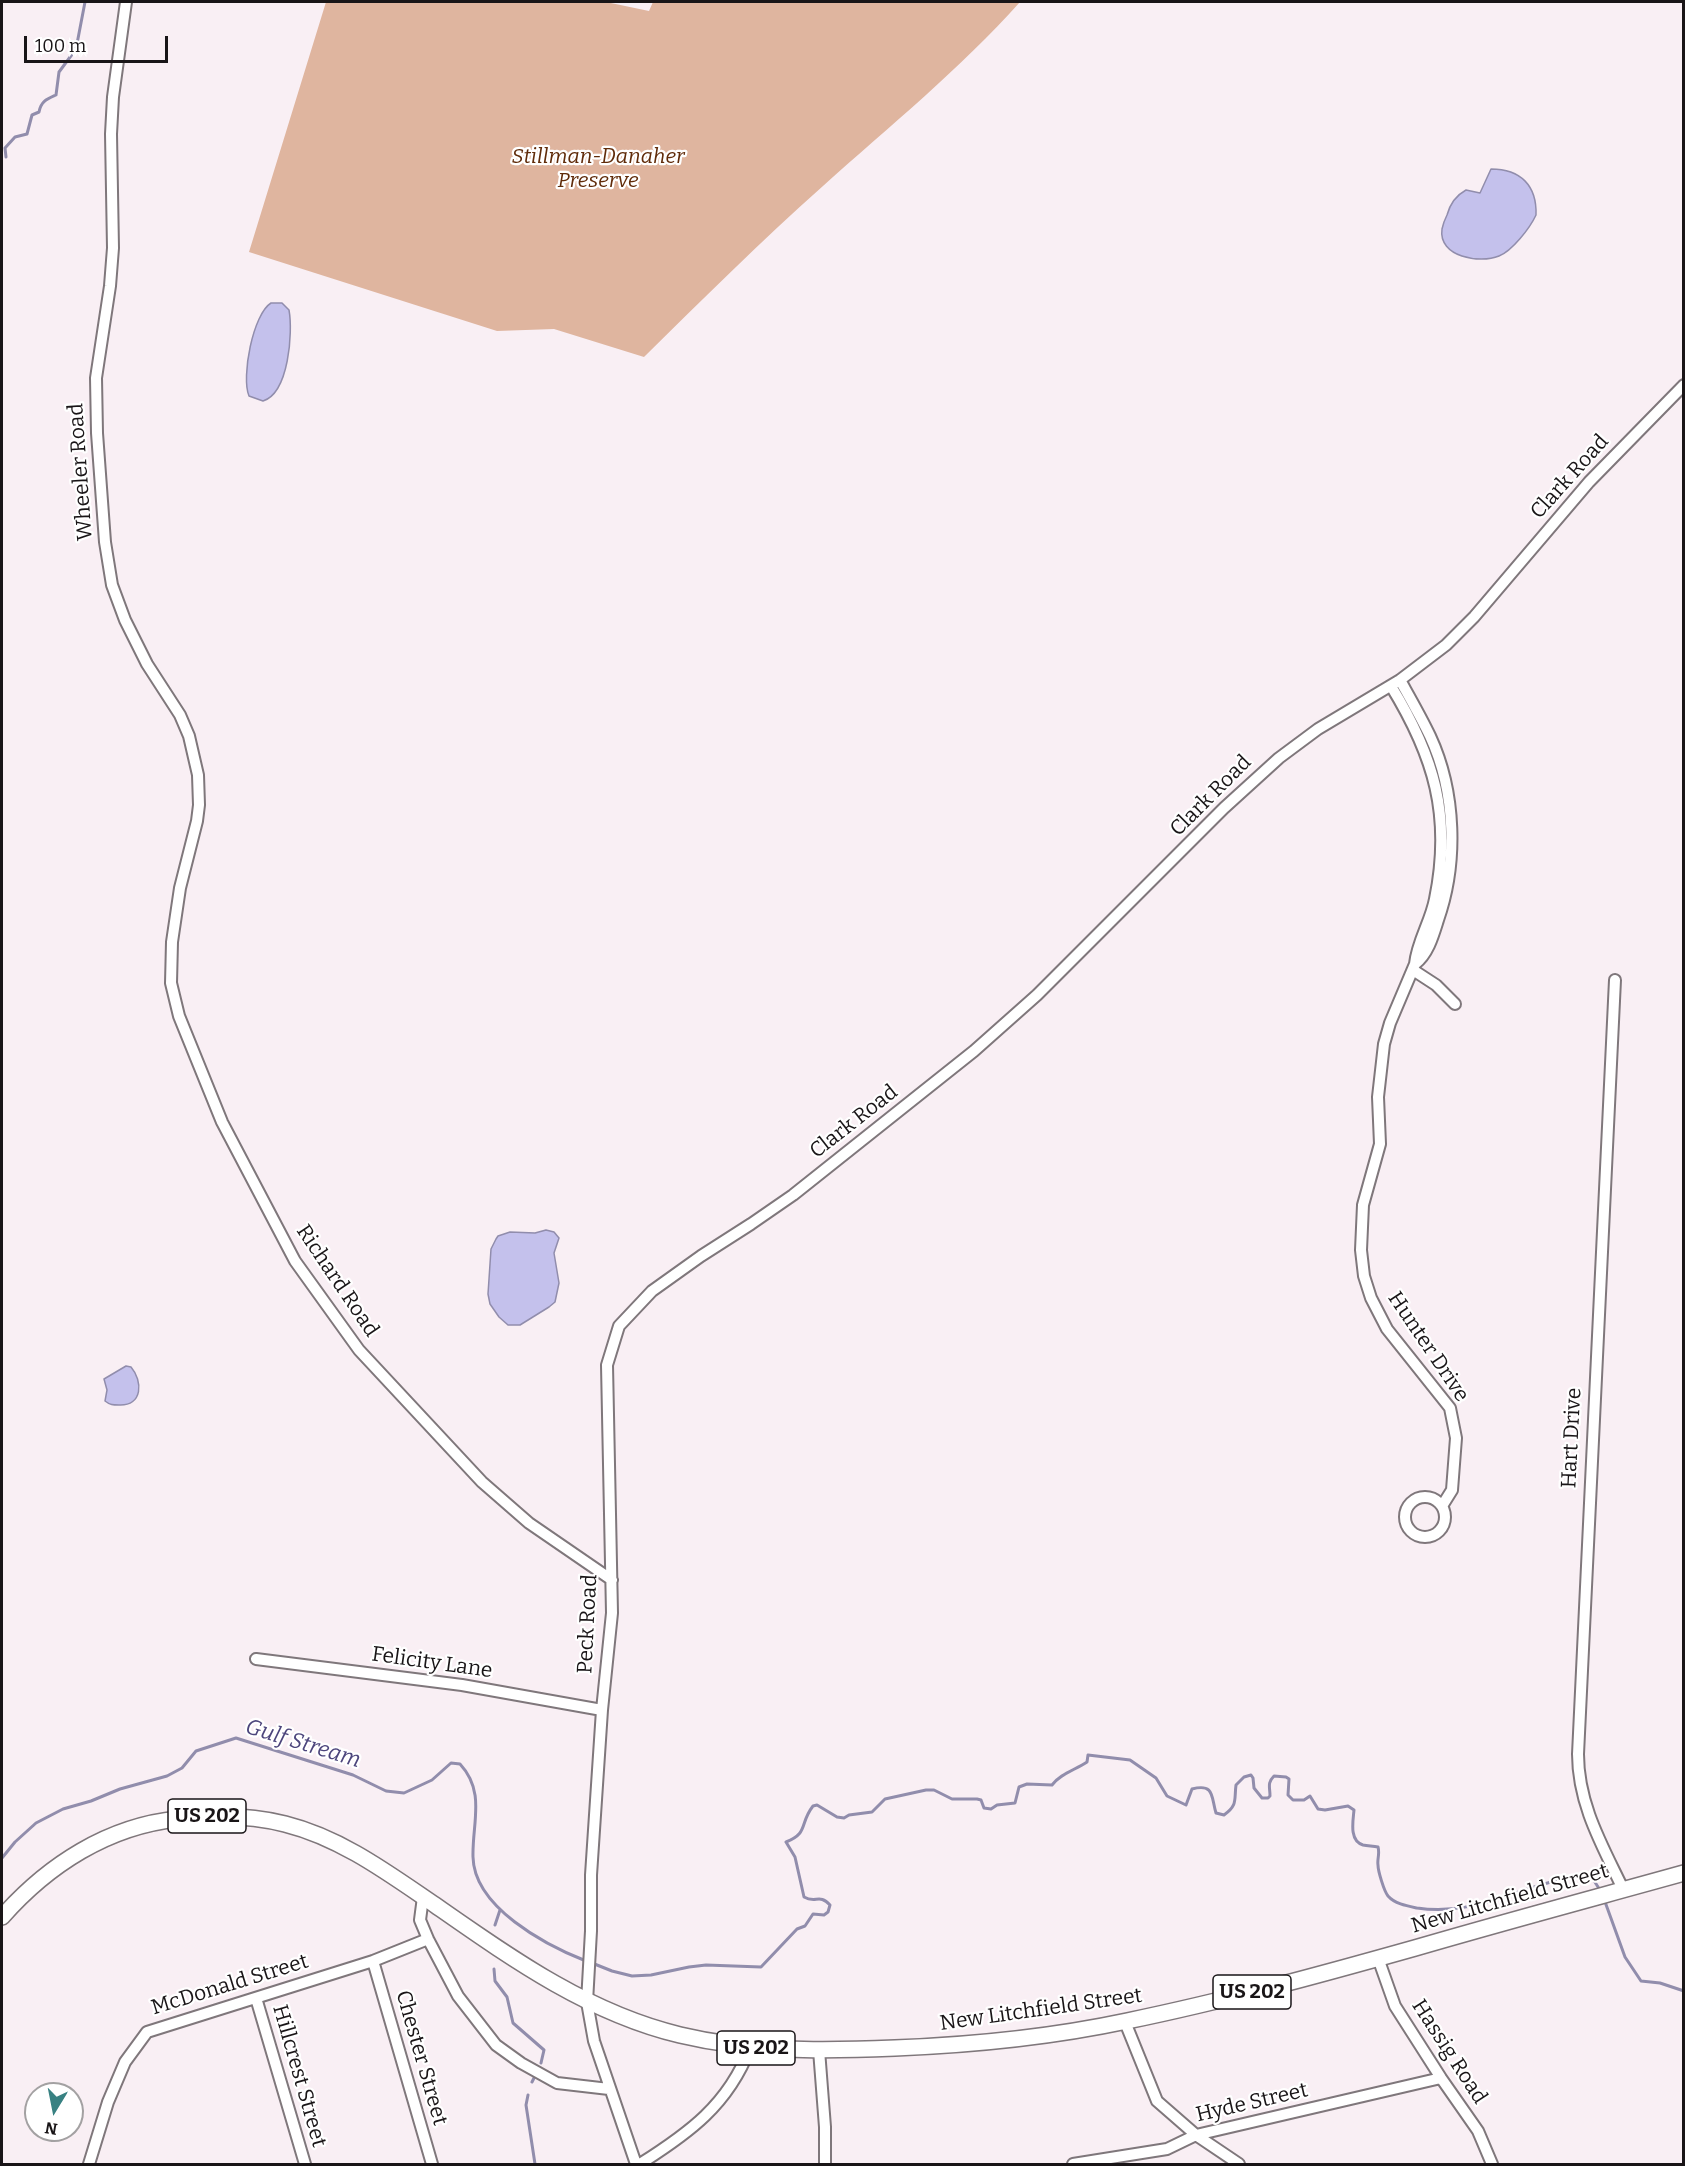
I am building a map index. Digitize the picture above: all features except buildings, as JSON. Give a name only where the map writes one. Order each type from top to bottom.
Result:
[{"type":"highway","name":"New Litchfield Street","points":[[2,1917],[18,1898],[40,1879],[82,1850],[115,1833],[160,1821],[209,1816],[253,1818],[288,1825],[330,1840],[365,1859],[535,1972],[587,2002],[625,2018],[676,2034],[750,2048],[819,2050],[907,2048],[986,2042],[1125,2022],[1259,1990],[1683,1873]]},
{"type":"street","name":"Wheeler Road","points":[[126,2],[112,97],[112,259],[96,378],[97,433],[105,542],[112,585],[125,620],[147,664],[180,715],[193,751],[198,775],[197,821],[174,918]]},
{"type":"street","name":"Clark Road","points":[[752,1224],[793,1195],[1004,1025],[1037,995],[1224,808],[1274,762],[1318,729],[1395,683],[1436,653],[1462,629],[1589,482],[1683,385]]},
{"type":"street","name":"Hunter Drive","points":[[1395,683],[1431,738],[1439,780],[1442,845],[1434,905],[1416,953],[1414,967],[1390,1023],[1384,1044],[1378,1097],[1380,1144],[1363,1205],[1361,1250],[1364,1276],[1371,1298],[1387,1329],[1450,1408],[1456,1438],[1453,1480],[1452,1490],[1442,1506]]},
{"type":"street","name":"Richard Road","points":[[174,918],[171,982],[178,1016],[222,1122],[295,1261],[359,1350],[483,1482],[528,1523],[612,1580]]},
{"type":"street","points":[[1414,967],[1455,1004]]},
{"type":"street","name":"Hart Drive","points":[[1609,1894],[1579,1783],[1578,1754],[1615,980]]},
{"type":"street","name":"Peck Road","points":[[638,2164],[609,2090],[594,2041],[587,2002],[591,1875],[602,1710],[612,1612],[607,1365],[619,1326],[652,1291],[701,1256],[752,1224]]},
{"type":"street","name":"Felicity Lane","points":[[256,1659],[462,1685],[602,1710]]},
{"type":"street","points":[[423,1897],[420,1920],[428,1939],[459,1996],[496,2044],[521,2063],[557,2083],[609,2090]]},
{"type":"street","name":"McDonald Street","points":[[89,2164],[108,2102],[125,2062],[147,2032],[373,1961],[428,1939]]},
{"type":"street","name":"Hassig Road","points":[[1378,1958],[1395,2006],[1440,2078],[1478,2131],[1492,2164]]},
{"type":"street","name":"Chester Street","points":[[373,1961],[432,2164]]},
{"type":"street","name":"Hillcrest Street","points":[[256,1998],[305,2164]]},
{"type":"street","points":[[1125,2022],[1157,2101],[1196,2135],[1239,2164]]},
{"type":"street","points":[[638,2164],[678,2140],[701,2121],[743,2067],[750,2048]]},
{"type":"street","points":[[819,2050],[825,2127],[825,2164]]},
{"type":"street","name":"Hyde Street","points":[[1073,2164],[1167,2149],[1196,2135],[1440,2078]]},
{"type":"green space","name":"Stillman-Danaher Preserve","points":[[326,2],[606,2],[649,11],[653,2],[1020,2],[949,74],[777,228],[644,357],[554,329],[497,331],[249,252]]},
{"type":"water","points":[[1491,169],[1511,172],[1525,181],[1534,196],[1536,215],[1520,239],[1499,256],[1482,259],[1462,256],[1447,246],[1443,239],[1443,223],[1450,207],[1462,192],[1466,190],[1480,193]]},
{"type":"water","points":[[271,303],[282,303],[289,310],[289,346],[284,374],[279,386],[272,396],[263,401],[249,396],[248,361],[254,332],[265,309]]},
{"type":"water","points":[[546,1230],[554,1232],[559,1238],[554,1253],[559,1283],[555,1302],[520,1325],[508,1325],[490,1304],[488,1294],[491,1249],[498,1236],[510,1232],[535,1233]]},
{"type":"water","points":[[126,1366],[131,1367],[138,1379],[137,1397],[127,1404],[110,1404],[105,1401],[107,1390],[104,1379]]},
{"type":"waterway","points":[[6,157],[5,148],[15,137],[27,134],[32,115],[39,112],[45,101],[56,95],[59,72],[76,49],[85,2]]},
{"type":"waterway","name":"Gulf Stream","points":[[2,1858],[15,1842],[36,1823],[63,1809],[120,1789],[167,1776],[182,1768],[196,1751],[236,1738],[353,1775],[386,1791],[404,1793],[432,1780],[451,1763],[460,1764],[473,1786],[476,1808],[473,1857],[476,1875],[485,1892],[514,1922],[551,1945],[586,1961]]},
{"type":"waterway","points":[[592,1963],[632,1976],[651,1975],[706,1965],[761,1967],[797,1929],[805,1926],[813,1914],[824,1915],[828,1912],[830,1905],[826,1901],[804,1897],[795,1857],[786,1842],[798,1835],[813,1806],[817,1805],[837,1817],[844,1818],[849,1815],[872,1812],[885,1799],[934,1790],[952,1799],[981,1800],[984,1808],[991,1809],[997,1805],[1015,1803],[1019,1787],[1027,1784],[1052,1785],[1063,1775],[1087,1762],[1088,1755],[1130,1760],[1156,1778],[1167,1796],[1186,1805],[1192,1789],[1205,1788],[1211,1793],[1216,1813],[1224,1815],[1233,1805],[1236,1785],[1244,1777],[1251,1775],[1254,1788],[1262,1798],[1270,1796],[1270,1783],[1274,1776],[1286,1777],[1289,1779],[1288,1795],[1293,1800],[1304,1800],[1310,1796],[1318,1809],[1325,1810],[1348,1806],[1354,1810],[1353,1830],[1356,1839],[1363,1845],[1378,1847],[1378,1868],[1386,1893],[1394,1901],[1405,1905],[1436,1910],[1453,1909],[1487,1902],[1582,1875],[1591,1876],[1600,1890]]},
{"type":"waterway","points":[[1604,1899],[1625,1957],[1641,1981],[1660,1983],[1684,1991]]},
{"type":"waterway","points":[[495,1925],[500,1910]]},
{"type":"waterway","points":[[494,1969],[495,1981],[507,1997],[513,2023],[544,2050],[541,2063]]},
{"type":"waterway","points":[[532,2082],[534,2078]]},
{"type":"waterway","points":[[528,2095],[526,2105],[535,2164]]}]
